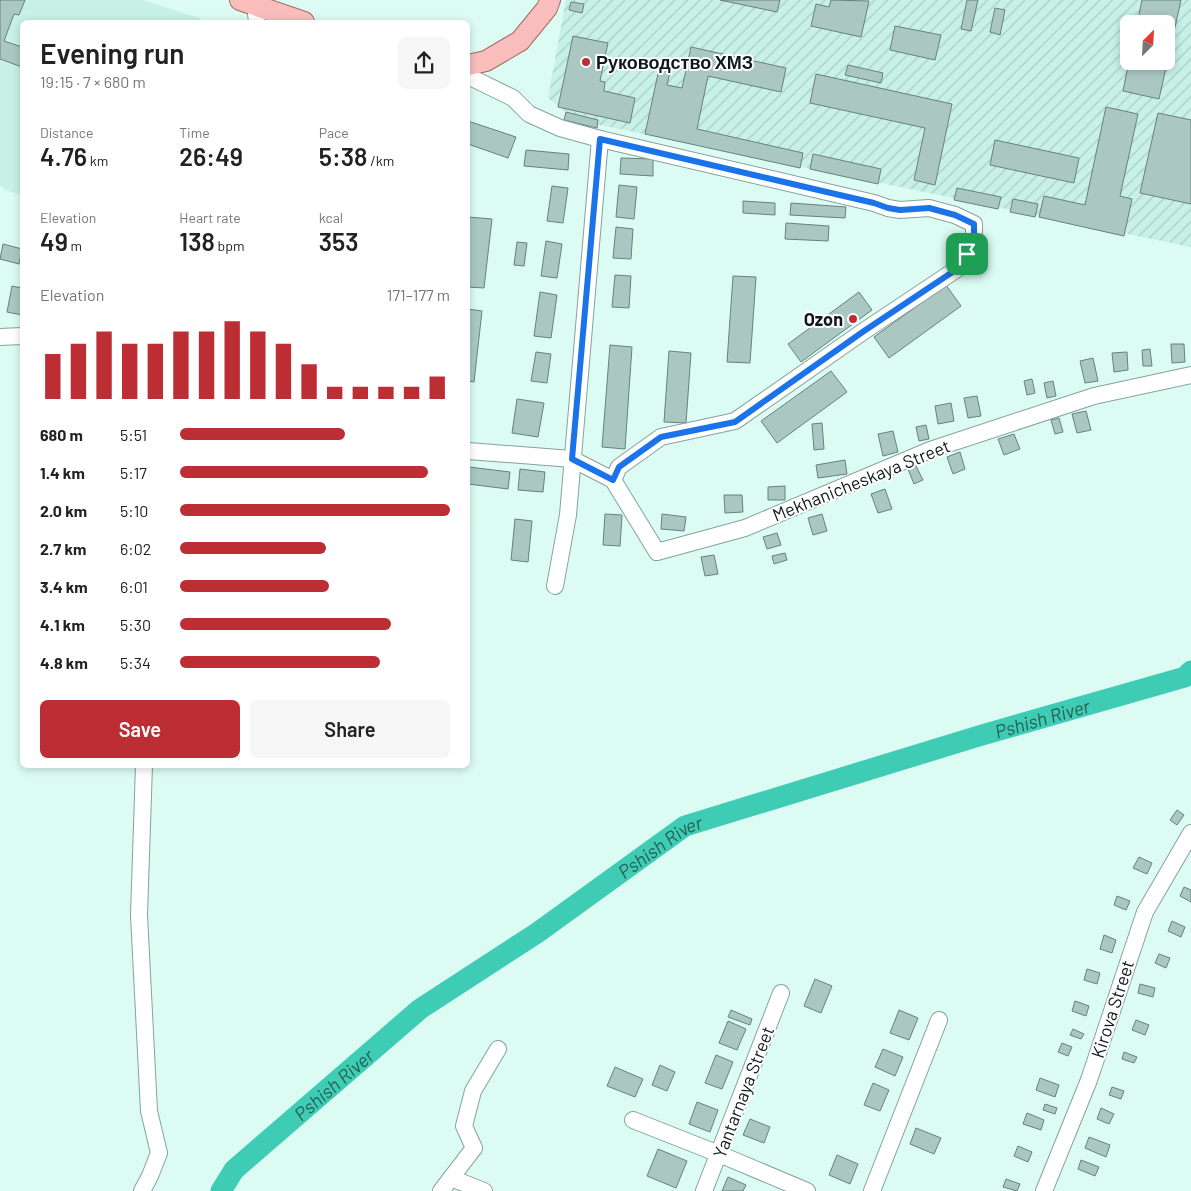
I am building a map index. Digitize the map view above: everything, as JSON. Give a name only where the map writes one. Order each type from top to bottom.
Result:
[{"type":"main road","points":[[470,65],[486,61],[520,41],[547,8],[550,0]]},
{"type":"main road","points":[[251,9],[296,20]]},
{"type":"street","points":[[470,77],[513,98],[529,114],[560,128],[874,203],[888,208],[900,210],[929,208],[955,215],[974,224],[974,242],[957,269],[864,331],[735,422],[661,437],[619,467],[613,480],[572,459],[470,451]]},
{"type":"street","points":[[555,586],[568,515],[600,139]]},
{"type":"street","points":[[0,337],[20,336]]},
{"type":"street","name":"Mekhanicheskaya Street","points":[[613,480],[657,552],[745,528],[930,450],[1094,396],[1191,375]]},
{"type":"street","points":[[142,1191],[150,1176],[158,1153],[149,1111],[139,915],[144,768]]},
{"type":"street","name":"Kirova Street","points":[[1044,1191],[1089,1080],[1145,912],[1191,833]]},
{"type":"street","name":"Yantarnaya Street","points":[[704,1191],[782,992]]},
{"type":"street","points":[[872,1191],[939,1020]]},
{"type":"street","points":[[484,1191],[446,1185],[474,1148],[464,1126],[473,1091],[498,1049]]},
{"type":"street","points":[[633,1120],[807,1191]]},
{"type":"shaded area","points":[[0,0],[142,0],[200,18],[199,20],[20,20],[20,194],[5,190],[0,185]]},
{"type":"shaded area","points":[[566,0],[1191,0],[1191,247],[576,120],[548,98]]},
{"type":"building","points":[[0,0],[25,0],[19,15],[14,14],[4,41],[20,46],[20,66],[0,59]]},
{"type":"building","points":[[720,0],[780,0],[777,12]]},
{"type":"building","points":[[831,0],[869,1],[861,37],[811,26],[816,4],[829,7]]},
{"type":"building","points":[[967,0],[978,0],[971,31],[961,29]]},
{"type":"building","points":[[1142,0],[1181,0],[1175,27],[1175,15],[1139,15]]},
{"type":"building","points":[[571,2],[584,4],[582,13],[569,10]]},
{"type":"building","points":[[995,8],[1005,10],[1000,35],[990,32]]},
{"type":"building","points":[[895,26],[941,35],[935,60],[890,50]]},
{"type":"building","name":"Руководство ХМЗ","points":[[573,36],[608,43],[600,81],[605,82],[604,91],[635,98],[630,123],[558,107]]},
{"type":"building","points":[[691,47],[786,68],[781,92],[708,76],[697,129],[803,153],[800,168],[645,134],[659,69],[670,72],[667,85],[682,88]]},
{"type":"building","points":[[848,65],[883,73],[881,83],[845,75]]},
{"type":"building","points":[[1127,70],[1165,70],[1159,99],[1123,91]]},
{"type":"building","points":[[816,74],[952,104],[935,185],[914,180],[925,128],[810,103]]},
{"type":"building","points":[[1106,107],[1138,114],[1120,196],[1132,199],[1124,236],[1039,217],[1044,196],[1085,205]]},
{"type":"building","points":[[566,112],[598,120],[597,128],[564,120]]},
{"type":"building","points":[[1158,113],[1191,120],[1191,204],[1140,193]]},
{"type":"building","points":[[470,122],[516,137],[508,158],[470,145]]},
{"type":"building","points":[[995,140],[1079,158],[1074,183],[990,165]]},
{"type":"building","points":[[526,150],[569,154],[568,170],[524,166]]},
{"type":"building","points":[[813,154],[881,169],[878,184],[810,169]]},
{"type":"building","points":[[621,158],[653,159],[653,176],[620,174]]},
{"type":"building","points":[[619,185],[637,187],[634,219],[616,217]]},
{"type":"building","points":[[552,186],[568,188],[563,223],[547,221]]},
{"type":"building","points":[[957,188],[1001,197],[998,209],[954,200]]},
{"type":"building","points":[[1013,199],[1038,204],[1035,217],[1010,212]]},
{"type":"building","points":[[743,201],[775,203],[775,215],[743,213]]},
{"type":"building","points":[[791,203],[846,207],[845,218],[790,215]]},
{"type":"building","points":[[470,217],[492,219],[484,288],[470,287]]},
{"type":"building","points":[[786,223],[829,226],[828,241],[785,239]]},
{"type":"building","points":[[616,227],[633,229],[631,259],[613,258]]},
{"type":"building","points":[[546,241],[562,244],[557,278],[541,276]]},
{"type":"building","points":[[517,242],[527,243],[524,266],[514,265]]},
{"type":"building","points":[[3,244],[20,248],[19,264],[0,259]]},
{"type":"building","points":[[615,275],[631,276],[629,308],[612,307]]},
{"type":"building","points":[[733,276],[756,277],[750,363],[727,362]]},
{"type":"building","points":[[946,285],[961,306],[889,358],[874,337]]},
{"type":"building","points":[[12,286],[20,288],[20,315],[7,312]]},
{"type":"building","points":[[540,292],[557,295],[551,338],[534,336]]},
{"type":"building","points":[[859,292],[872,310],[801,362],[788,344]]},
{"type":"building","points":[[470,309],[482,311],[474,382],[470,381]]},
{"type":"building","points":[[1171,344],[1184,344],[1185,362],[1172,363]]},
{"type":"building","points":[[610,345],[632,347],[625,449],[602,447]]},
{"type":"building","points":[[1150,349],[1152,366],[1143,366],[1142,350]]},
{"type":"building","points":[[669,351],[691,353],[686,423],[664,422]]},
{"type":"building","points":[[536,352],[551,354],[547,383],[531,381]]},
{"type":"building","points":[[1127,352],[1128,370],[1114,372],[1112,353]]},
{"type":"building","points":[[1093,358],[1098,381],[1085,383],[1080,361]]},
{"type":"building","points":[[831,371],[847,392],[777,443],[761,421]]},
{"type":"building","points":[[1032,379],[1035,393],[1027,395],[1024,381]]},
{"type":"building","points":[[1053,381],[1056,396],[1047,398],[1044,383]]},
{"type":"building","points":[[977,396],[981,416],[968,418],[964,398]]},
{"type":"building","points":[[517,399],[544,403],[538,437],[512,433]]},
{"type":"building","points":[[951,403],[954,421],[938,424],[935,406]]},
{"type":"building","points":[[1086,411],[1091,430],[1077,433],[1072,414]]},
{"type":"building","points":[[1059,418],[1063,432],[1055,434],[1051,420]]},
{"type":"building","points":[[822,423],[824,449],[814,450],[812,424]]},
{"type":"building","points":[[926,425],[929,439],[919,441],[916,427]]},
{"type":"building","points":[[893,431],[898,452],[883,456],[878,434]]},
{"type":"building","points":[[1014,434],[1020,449],[1004,455],[998,439]]},
{"type":"building","points":[[960,452],[965,469],[953,474],[947,457]]},
{"type":"building","points":[[845,460],[847,474],[818,478],[816,465]]},
{"type":"building","points":[[916,466],[923,480],[914,484],[908,469]]},
{"type":"building","points":[[470,467],[510,472],[508,489],[470,484]]},
{"type":"building","points":[[520,469],[545,472],[543,492],[518,490]]},
{"type":"building","points":[[785,486],[785,500],[768,500],[768,487]]},
{"type":"building","points":[[885,489],[892,509],[878,513],[871,494]]},
{"type":"building","points":[[724,495],[742,495],[743,512],[725,513]]},
{"type":"building","points":[[605,514],[622,515],[620,546],[603,545]]},
{"type":"building","points":[[662,514],[686,517],[684,531],[661,529]]},
{"type":"building","points":[[822,514],[827,531],[813,535],[808,518]]},
{"type":"building","points":[[515,519],[532,521],[528,562],[511,560]]},
{"type":"building","points":[[777,533],[781,545],[767,549],[763,537]]},
{"type":"building","points":[[785,553],[787,560],[774,564],[772,556]]},
{"type":"building","points":[[714,555],[718,574],[705,576],[701,557]]},
{"type":"building","points":[[1177,810],[1184,815],[1177,825],[1170,820]]},
{"type":"building","points":[[1139,857],[1152,863],[1147,874],[1133,868]]},
{"type":"building","points":[[1184,887],[1191,890],[1191,902],[1180,896]]},
{"type":"building","points":[[1117,896],[1130,901],[1126,910],[1114,905]]},
{"type":"building","points":[[1172,921],[1185,927],[1181,937],[1168,931]]},
{"type":"building","points":[[1104,935],[1116,940],[1112,953],[1100,949]]},
{"type":"building","points":[[1159,954],[1170,958],[1166,968],[1155,963]]},
{"type":"building","points":[[1087,969],[1100,973],[1097,984],[1084,980]]},
{"type":"building","points":[[815,979],[832,986],[821,1013],[804,1006]]},
{"type":"building","points":[[1140,984],[1155,988],[1153,997],[1138,993]]},
{"type":"building","points":[[1075,1001],[1089,1006],[1086,1016],[1072,1011]]},
{"type":"building","points":[[731,1010],[752,1019],[750,1025],[728,1017]]},
{"type":"building","points":[[899,1010],[918,1018],[909,1040],[890,1033]]},
{"type":"building","points":[[1136,1020],[1149,1025],[1145,1035],[1132,1030]]},
{"type":"building","points":[[728,1021],[746,1029],[737,1050],[719,1043]]},
{"type":"building","points":[[1073,1029],[1084,1034],[1081,1039],[1070,1035]]},
{"type":"building","points":[[1062,1043],[1072,1047],[1068,1056],[1058,1052]]},
{"type":"building","points":[[883,1049],[903,1057],[895,1076],[875,1067]]},
{"type":"building","points":[[1124,1052],[1137,1057],[1134,1063],[1122,1059]]},
{"type":"building","points":[[716,1055],[733,1062],[722,1089],[705,1083]]},
{"type":"building","points":[[660,1065],[675,1072],[667,1091],[652,1085]]},
{"type":"building","points":[[615,1067],[643,1079],[635,1097],[607,1086]]},
{"type":"building","points":[[1040,1078],[1059,1085],[1055,1097],[1036,1090]]},
{"type":"building","points":[[873,1083],[889,1090],[880,1111],[864,1105]]},
{"type":"building","points":[[1112,1087],[1124,1091],[1121,1099],[1109,1095]]},
{"type":"building","points":[[697,1102],[718,1110],[710,1132],[689,1124]]},
{"type":"building","points":[[1045,1104],[1057,1108],[1055,1114],[1043,1110]]},
{"type":"building","points":[[1101,1108],[1114,1114],[1109,1124],[1097,1119]]},
{"type":"building","points":[[1027,1113],[1044,1120],[1041,1130],[1023,1124]]},
{"type":"building","points":[[750,1119],[770,1127],[764,1143],[743,1135]]},
{"type":"building","points":[[916,1128],[941,1138],[934,1154],[910,1144]]},
{"type":"building","points":[[1089,1137],[1110,1145],[1106,1157],[1085,1148]]},
{"type":"building","points":[[1018,1146],[1032,1152],[1028,1162],[1014,1156]]},
{"type":"building","points":[[658,1149],[687,1161],[676,1188],[647,1176]]},
{"type":"building","points":[[837,1155],[858,1164],[850,1184],[829,1175]]},
{"type":"building","points":[[1081,1160],[1099,1167],[1095,1176],[1078,1169]]},
{"type":"building","points":[[728,1177],[746,1185],[743,1191],[722,1191]]},
{"type":"building","points":[[1006,1179],[1020,1184],[1017,1191],[1003,1187]]},
{"type":"waterway","name":"Pshish River","points":[[221,1191],[234,1170],[420,1009],[537,933],[685,826],[982,735],[1185,677],[1191,671]]},
{"type":"place","name":"Руководство ХМЗ","points":[[586,62]]},
{"type":"place","name":"Ozon","points":[[853,319]]},
{"type":"route","points":[[600,139],[874,203],[888,208],[900,210],[929,208],[955,215],[974,224],[974,242],[967,254],[957,269],[864,331],[735,422],[661,437],[619,467],[613,480],[572,459],[600,139]]}]
